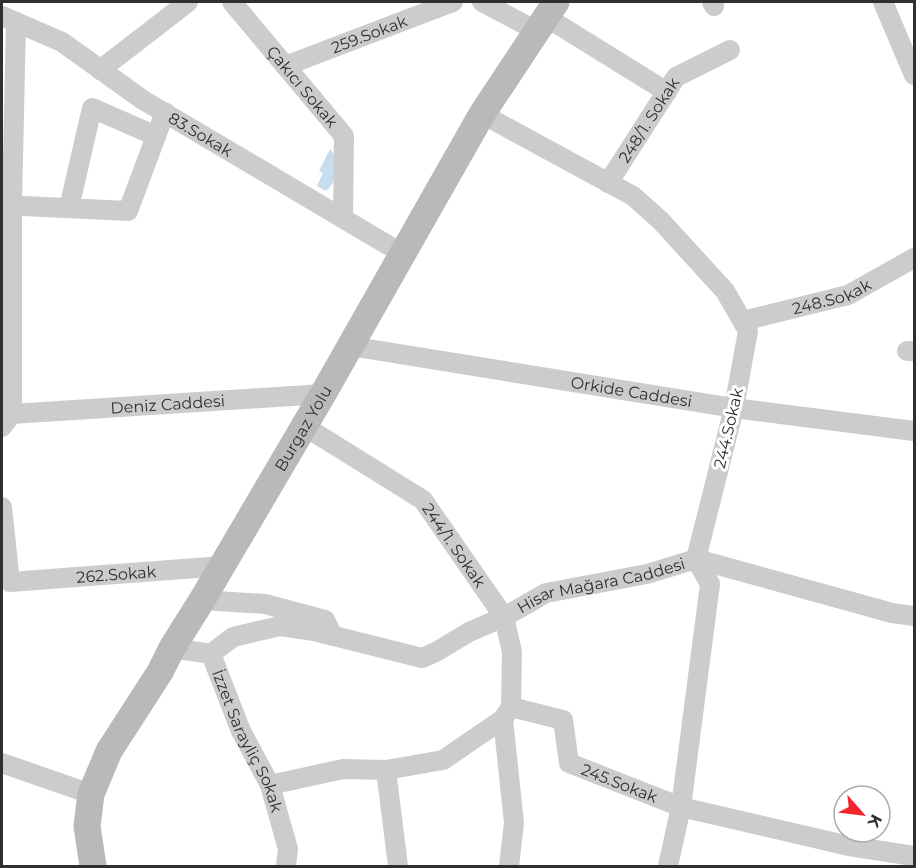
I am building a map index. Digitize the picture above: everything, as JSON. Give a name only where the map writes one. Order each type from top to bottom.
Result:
[{"type":"street","points":[[100,70],[188,2]]},
{"type":"street","name":"Çakıcı Sokak","points":[[232,2],[344,136],[343,218]]},
{"type":"street","name":"259.Sokak","points":[[285,66],[453,2]]},
{"type":"street","points":[[482,2],[546,16],[667,92]]},
{"type":"street","points":[[883,2],[915,75]]},
{"type":"street","name":"Burgaz Yolu","points":[[93,867],[87,826],[91,794],[109,751],[160,672],[172,648],[223,566],[482,114],[546,16]]},
{"type":"street","points":[[7,420],[9,19]]},
{"type":"street","name":"83.Sokak","points":[[9,19],[62,42],[165,112],[403,254]]},
{"type":"street","name":"248/1. Sokak","points":[[609,183],[676,77],[730,50]]},
{"type":"street","points":[[69,208],[93,108],[156,135]]},
{"type":"street","points":[[7,204],[128,211],[165,112]]},
{"type":"street","name":"244.Sokak","points":[[482,114],[633,196],[662,221],[725,291],[748,331],[734,408],[696,559]]},
{"type":"street","name":"248.Sokak","points":[[742,321],[848,295],[915,258]]},
{"type":"street","name":"Orkide Caddesi","points":[[350,346],[734,408],[915,431]]},
{"type":"street","name":"Deniz Caddesi","points":[[7,420],[323,394]]},
{"type":"street","name":"244/1. Sokak","points":[[304,426],[423,500],[504,617]]},
{"type":"street","name":"262.Sokak","points":[[2,507],[10,582],[223,566]]},
{"type":"street","points":[[668,867],[681,807],[710,584],[696,559]]},
{"type":"street","name":"Hisar Mağara Caddesi","points":[[211,654],[233,637],[280,626],[333,636],[422,658],[546,593],[647,574],[696,559],[892,613],[915,616]]},
{"type":"street","points":[[202,600],[265,604],[325,620],[333,636]]},
{"type":"street","points":[[504,617],[512,652],[507,713],[514,823],[509,867]]},
{"type":"street","name":"İzzet Sarayliç Sokak","points":[[172,648],[211,654],[241,731],[270,785],[288,849],[286,867]]},
{"type":"street","points":[[270,785],[344,769],[386,770],[443,760],[507,713]]},
{"type":"street","name":"245.Sokak","points":[[507,713],[563,720],[569,763],[681,807],[849,846],[890,860],[915,856]]},
{"type":"street","points":[[2,763],[91,794]]},
{"type":"street","points":[[386,770],[398,867]]},
{"type":"water","points":[[330,149],[335,159],[336,171],[333,182],[326,191],[317,186],[323,173],[319,171]]}]
